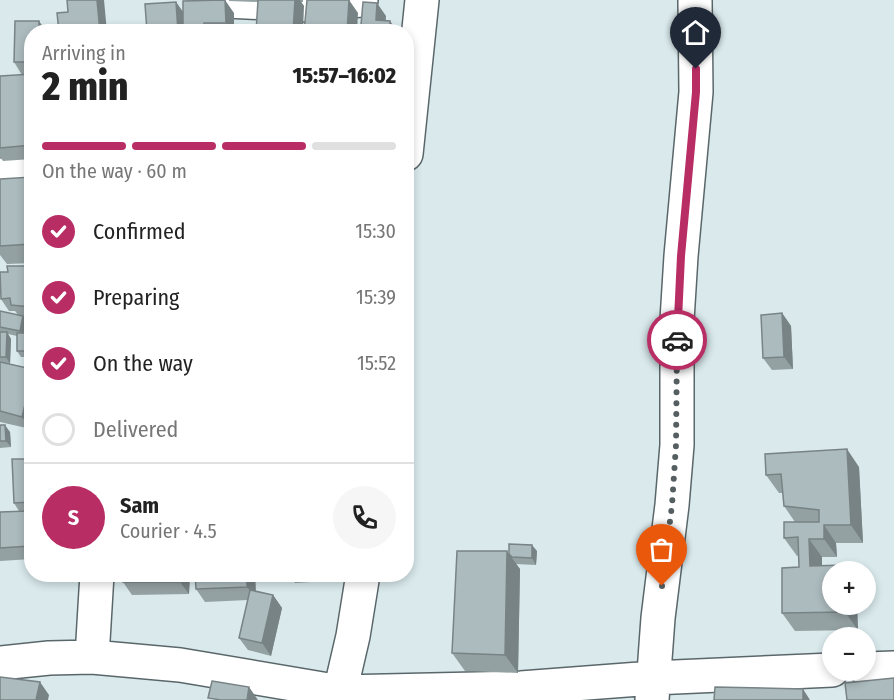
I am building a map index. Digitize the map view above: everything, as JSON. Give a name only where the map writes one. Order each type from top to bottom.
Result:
[{"type":"street","points":[[206,0],[310,5],[361,0]]},
{"type":"street","points":[[414,77],[422,0]]},
{"type":"street","points":[[652,689],[676,455],[677,320],[696,92],[695,0]]},
{"type":"street","points":[[0,175],[24,174]]},
{"type":"street","points":[[92,657],[97,582]]},
{"type":"street","points":[[338,696],[353,636],[362,582]]},
{"type":"street","points":[[0,663],[92,657],[180,665],[338,696],[521,688],[652,689],[822,671]]},
{"type":"street","points":[[876,669],[894,668]]},
{"type":"building","points":[[67,0],[97,0],[99,24],[58,24],[57,13],[68,12]]},
{"type":"building","points":[[225,0],[226,23],[183,24],[183,1]]},
{"type":"building","points":[[258,0],[295,0],[294,24],[256,24]]},
{"type":"building","points":[[307,0],[349,0],[348,24],[305,24]]},
{"type":"building","points":[[176,2],[177,24],[146,24],[145,4]]},
{"type":"building","points":[[363,2],[377,3],[376,20],[390,21],[390,24],[361,24]]},
{"type":"building","points":[[15,21],[39,21],[39,24],[24,24],[24,62],[14,62]]},
{"type":"building","points":[[24,74],[24,146],[0,148],[0,76]]},
{"type":"building","points":[[24,178],[24,244],[0,246],[0,179]]},
{"type":"building","points":[[7,266],[24,266],[24,306],[11,305],[10,298],[1,299],[0,272],[8,272]]},
{"type":"building","points":[[0,311],[23,316],[20,331],[0,327]]},
{"type":"building","points":[[782,313],[784,357],[763,358],[761,315]]},
{"type":"building","points":[[0,332],[7,332],[6,357],[0,357]]},
{"type":"building","points":[[17,333],[24,333],[24,351],[17,351]]},
{"type":"building","points":[[0,362],[24,367],[22,417],[0,411]]},
{"type":"building","points":[[0,425],[5,425],[6,441],[0,441]]},
{"type":"building","points":[[847,449],[851,525],[824,525],[824,539],[809,539],[810,566],[822,566],[822,612],[782,613],[782,568],[799,567],[798,537],[784,538],[784,522],[819,522],[819,510],[784,506],[781,474],[766,475],[765,454]]},
{"type":"building","points":[[12,459],[24,459],[24,502],[14,503]]},
{"type":"building","points":[[24,511],[24,546],[0,548],[0,512]]},
{"type":"building","points":[[509,544],[532,545],[532,558],[512,557],[509,554]]},
{"type":"building","points":[[457,551],[507,551],[505,655],[452,653]]},
{"type":"building","points":[[196,582],[247,582],[247,587],[196,589]]},
{"type":"building","points":[[250,590],[273,595],[262,643],[239,638]]},
{"type":"building","points":[[0,677],[40,682],[36,700],[0,700]]},
{"type":"building","points":[[894,678],[894,700],[847,700],[845,683]]},
{"type":"building","points":[[212,681],[249,687],[247,700],[208,698]]},
{"type":"building","points":[[715,687],[803,689],[803,700],[714,700]]},
{"type":"way so far","points":[[662,586],[672,505],[676,445],[677,340]]},
{"type":"route","points":[[677,340],[681,256],[696,92],[696,69]]}]
